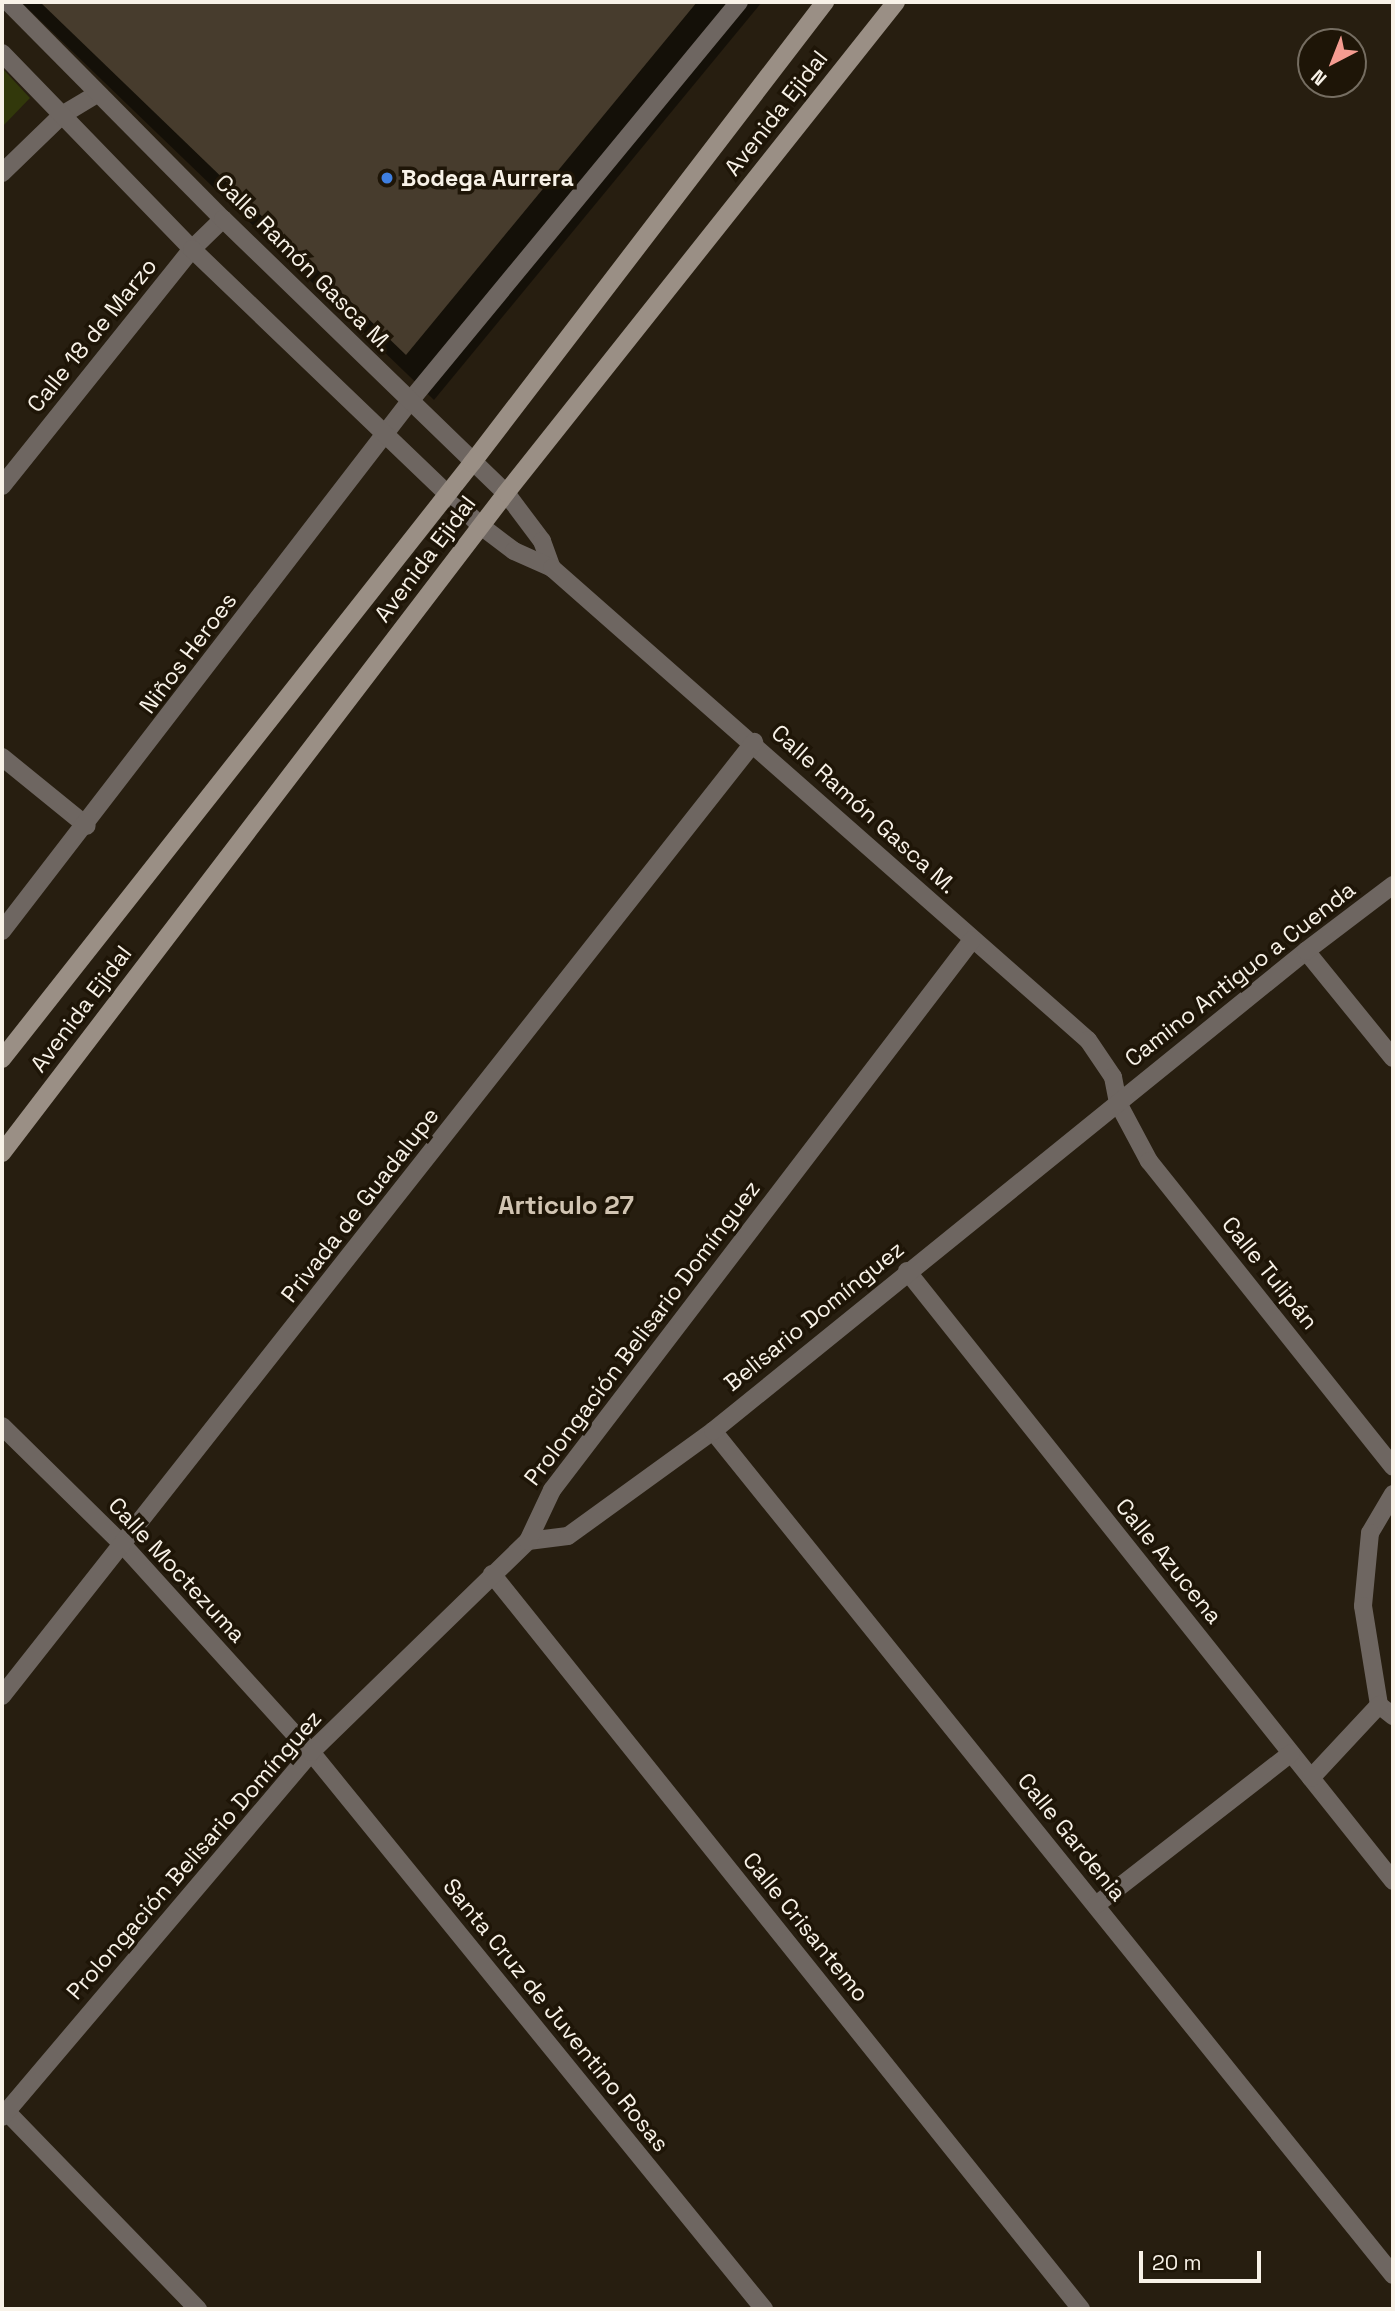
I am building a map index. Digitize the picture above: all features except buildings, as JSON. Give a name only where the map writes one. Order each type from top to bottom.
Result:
[{"type":"main road","name":"Avenida Ejidal","points":[[2,1059],[472,463],[825,2]]},
{"type":"main road","name":"Avenida Ejidal","points":[[2,1153],[506,493],[897,2]]},
{"type":"street","name":"Calle Ramón Gasca M.","points":[[8,2],[223,219],[506,493],[542,541],[552,568]]},
{"type":"street","name":"Niños Heroes","points":[[2,931],[87,826],[410,401],[739,2]]},
{"type":"street","name":"Calle Ramón Gasca M.","points":[[2,53],[192,249],[383,436],[481,526],[514,551],[552,568],[754,742],[972,940],[1088,1040],[1113,1077],[1118,1103]]},
{"type":"street","points":[[2,173],[62,116],[97,94]]},
{"type":"street","name":"Calle 18 de Marzo","points":[[2,486],[192,249],[223,219]]},
{"type":"street","name":"Privada de Guadalupe","points":[[2,1696],[124,1546],[754,742]]},
{"type":"street","points":[[2,757],[87,826]]},
{"type":"street","name":"Camino Antiguo a Cuenda","points":[[1118,1103],[1306,951],[1393,885]]},
{"type":"street","name":"Prolongación Belisario Domínguez","points":[[4,2114],[311,1752],[527,1541],[552,1490],[972,940]]},
{"type":"street","points":[[1306,951],[1393,1058]]},
{"type":"street","name":"Belisario Domínguez","points":[[527,1541],[568,1536],[713,1431],[907,1271],[1118,1103]]},
{"type":"street","name":"Calle Tulipán","points":[[1118,1103],[1149,1161],[1393,1467]]},
{"type":"street","name":"Calle Azucena","points":[[907,1271],[1393,1881]]},
{"type":"street","name":"Calle Moctezuma","points":[[2,1426],[124,1546],[311,1752]]},
{"type":"street","name":"Calle Gardenia","points":[[713,1431],[1393,2275]]},
{"type":"street","points":[[1311,1779],[1386,1711],[1363,1606],[1370,1533],[1393,1494]]},
{"type":"street","name":"Calle Crisantemo","points":[[492,1574],[1081,2309]]},
{"type":"street","name":"Santa Cruz de Juventino Rosas","points":[[311,1752],[764,2309]]},
{"type":"street","points":[[1096,1905],[1291,1753]]},
{"type":"street","points":[[4,2114],[198,2309]]},
{"type":"green space","points":[[2,68],[30,98],[2,127]]},
{"type":"place","name":"Bodega Aurrera","points":[[387,178]]},
{"type":"district","name":"Articulo 27","points":[[566,1206]]}]
